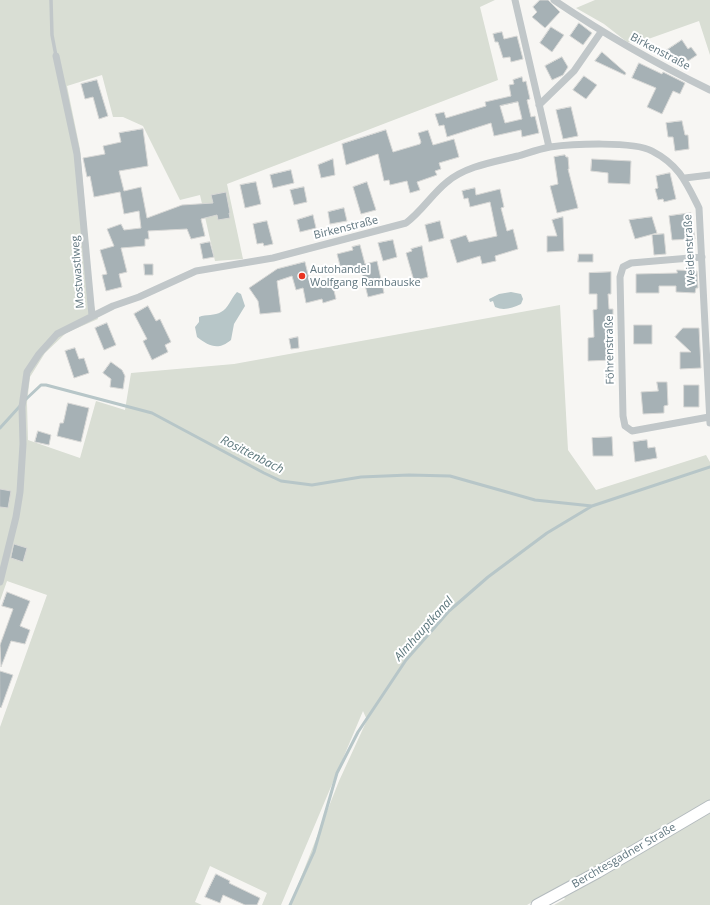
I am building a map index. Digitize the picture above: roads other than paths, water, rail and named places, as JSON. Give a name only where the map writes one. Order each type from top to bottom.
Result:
[{"type":"main road","name":"Berchtesgadner Straße","points":[[537,905],[598,872],[710,806]]},
{"type":"street","points":[[515,0],[549,147]]},
{"type":"street","name":"Birkenstraße","points":[[554,0],[601,32],[654,63],[710,90]]},
{"type":"street","points":[[539,105],[574,71],[601,32]]},
{"type":"street","name":"Mostwastlweg","points":[[0,582],[16,517],[20,492],[23,444],[22,407],[27,372],[39,354],[57,334],[92,316],[86,231],[77,154],[56,56]]},
{"type":"street","name":"Weidenstraße","points":[[549,147],[586,144],[622,145],[651,150],[673,164],[685,178],[699,208],[709,420]]},
{"type":"street","name":"Birkenstraße","points":[[92,316],[139,297],[196,271],[272,258],[406,222],[418,214],[447,182],[467,170],[549,147]]},
{"type":"street","points":[[685,178],[710,175]]},
{"type":"street","name":"Föhrenstraße","points":[[702,257],[631,263],[623,267],[620,277],[623,416],[625,426],[632,431],[709,420]]},
{"type":"lane","name":"Mostwastlweg","points":[[51,0],[52,35],[56,56]]},
{"type":"waterway","name":"Rosittenbach","points":[[24,401],[41,385],[46,385],[152,413],[281,481],[312,485],[361,477],[409,475],[450,476],[535,500],[592,506]]},
{"type":"waterway","name":"Rosittenbach","points":[[0,428],[20,406]]},
{"type":"waterway","name":"Almhauptkanal","points":[[290,905],[314,852],[337,773],[358,732],[406,660],[449,611],[488,577],[547,533],[592,506],[710,467]]},
{"type":"place","name":"Autohandel Wolfgang Rambauske","points":[[302,276]]}]
